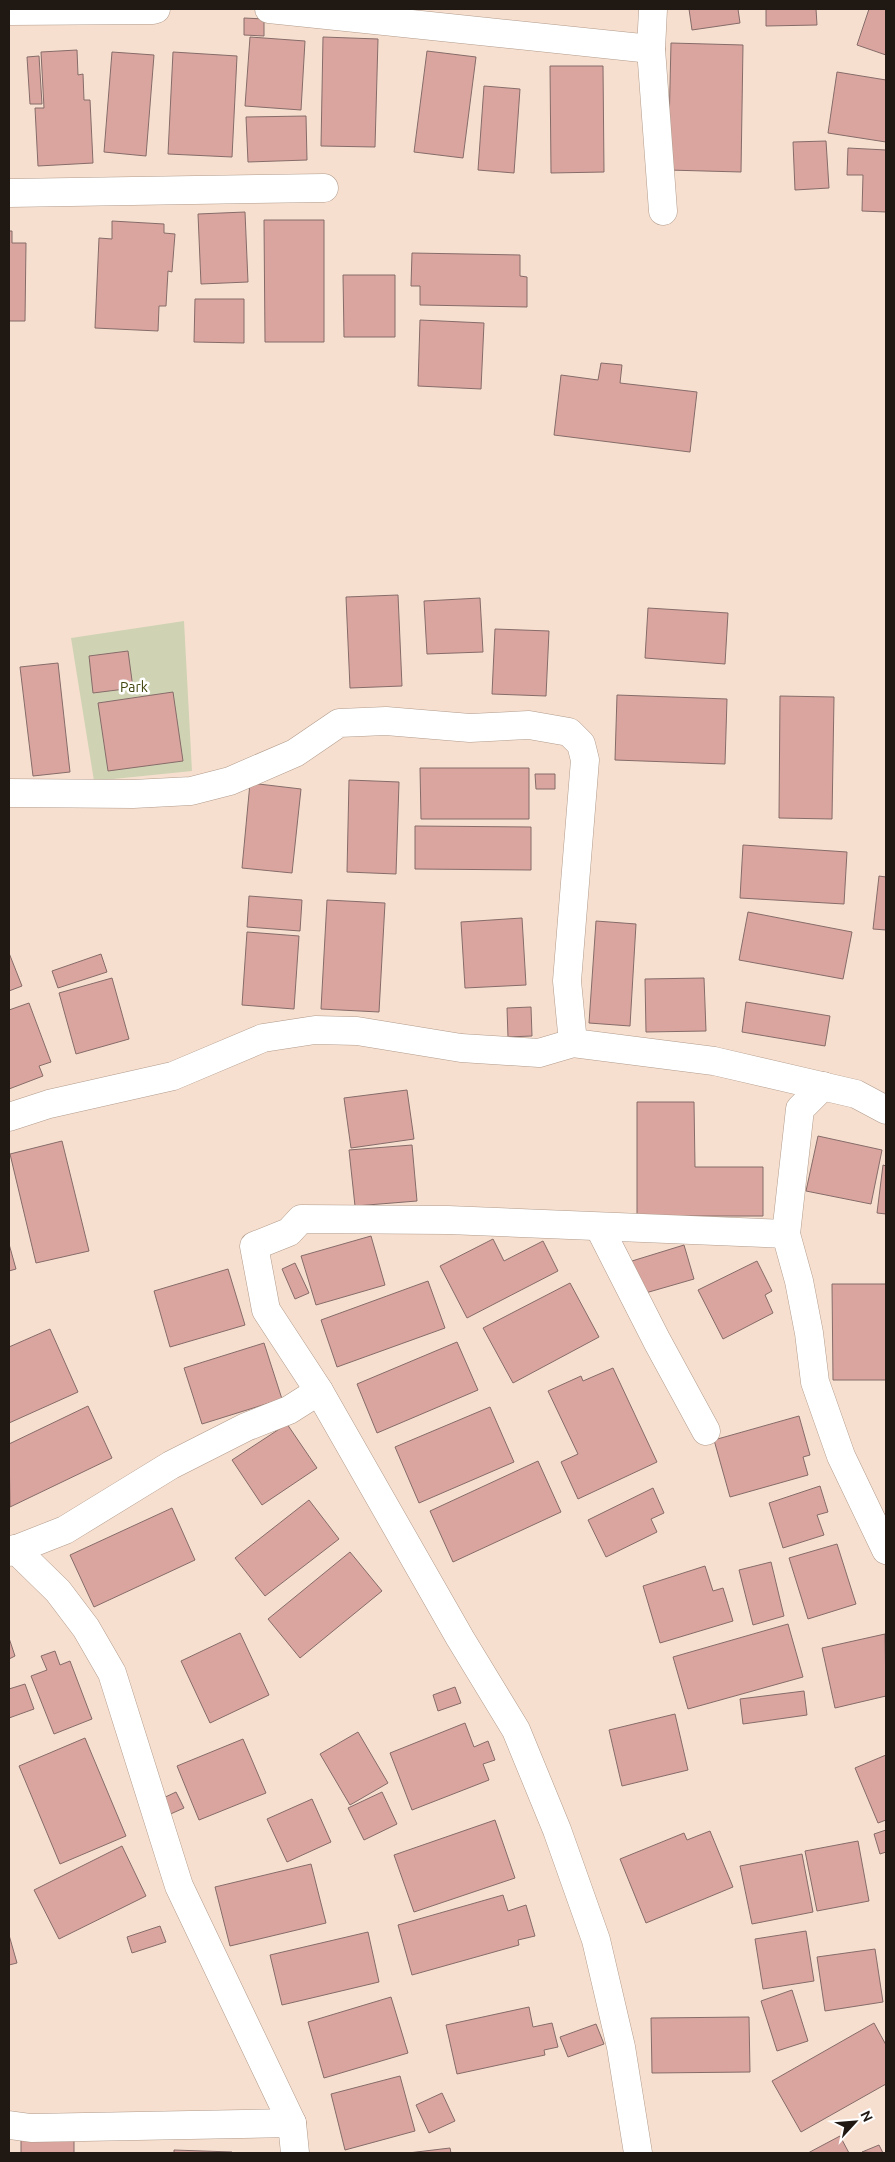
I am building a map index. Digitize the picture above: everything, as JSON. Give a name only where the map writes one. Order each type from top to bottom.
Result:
[{"type":"street","points":[[10,11],[156,9]]},
{"type":"street","points":[[269,9],[651,48]]},
{"type":"street","points":[[653,9],[651,48],[663,211]]},
{"type":"street","points":[[9,193],[324,188]]},
{"type":"street","points":[[9,793],[134,794],[191,791],[230,781],[295,753],[339,723],[386,721],[470,728],[530,725],[568,732],[581,744],[586,760],[566,981],[573,1043]]},
{"type":"street","points":[[9,1117],[49,1104],[173,1076],[263,1038],[315,1030],[357,1031],[461,1048],[539,1054],[573,1043],[714,1061],[856,1094],[886,1110]]},
{"type":"street","points":[[823,1086],[800,1109],[786,1234],[806,1316],[815,1382],[841,1456],[886,1550]]},
{"type":"street","points":[[800,1109],[856,1094]]},
{"type":"street","points":[[638,2153],[622,2047],[596,1940],[557,1830],[516,1730],[460,1638],[319,1391],[266,1310],[254,1246],[289,1232],[301,1219],[448,1220],[786,1234]]},
{"type":"street","points":[[598,1227],[656,1341],[706,1431]]},
{"type":"street","points":[[295,2153],[292,2122],[179,1886],[112,1673],[86,1628],[58,1591],[12,1551],[65,1530],[171,1465],[246,1427],[289,1410],[319,1391]]},
{"type":"street","points":[[9,2125],[31,2128],[292,2122]]},
{"type":"green space","name":"Park","points":[[184,621],[192,771],[94,781],[71,638]]},
{"type":"building","points":[[689,9],[738,9],[740,23],[692,30]]},
{"type":"building","points":[[766,9],[816,9],[817,25],[766,26]]},
{"type":"building","points":[[869,9],[886,9],[886,55],[857,45]]},
{"type":"building","points":[[244,18],[264,19],[264,36],[244,35]]},
{"type":"building","points":[[250,37],[305,41],[301,110],[245,106]]},
{"type":"building","points":[[323,37],[378,39],[375,147],[321,146]]},
{"type":"building","points":[[671,43],[743,45],[741,172],[668,170]]},
{"type":"building","points":[[77,50],[78,75],[83,74],[84,100],[90,100],[93,163],[38,166],[35,108],[44,108],[41,52]]},
{"type":"building","points":[[427,51],[476,57],[463,158],[414,152]]},
{"type":"building","points":[[112,52],[154,55],[146,156],[104,152]]},
{"type":"building","points":[[173,52],[237,56],[232,157],[168,154]]},
{"type":"building","points":[[39,56],[42,104],[30,104],[27,57]]},
{"type":"building","points":[[550,66],[603,66],[604,172],[551,173]]},
{"type":"building","points":[[837,72],[886,80],[886,142],[828,133]]},
{"type":"building","points":[[484,86],[520,89],[514,173],[478,170]]},
{"type":"building","points":[[306,116],[307,160],[248,162],[246,117]]},
{"type":"building","points":[[826,141],[829,188],[795,190],[793,142]]},
{"type":"building","points":[[848,148],[886,150],[886,212],[862,211],[863,175],[847,175]]},
{"type":"building","points":[[245,212],[248,282],[201,284],[198,214]]},
{"type":"building","points":[[264,220],[324,220],[324,342],[265,342]]},
{"type":"building","points":[[112,221],[164,224],[164,233],[175,234],[172,272],[168,271],[166,306],[159,306],[158,331],[95,328],[99,238],[112,239]]},
{"type":"building","points":[[9,231],[12,231],[12,243],[26,243],[25,321],[9,321]]},
{"type":"building","points":[[412,253],[520,255],[520,276],[527,277],[527,307],[420,305],[420,286],[411,286]]},
{"type":"building","points":[[343,275],[395,275],[395,337],[344,337]]},
{"type":"building","points":[[195,299],[244,299],[244,343],[194,342]]},
{"type":"building","points":[[420,320],[484,323],[481,389],[418,386]]},
{"type":"building","points":[[601,363],[622,365],[620,383],[697,392],[690,452],[554,435],[561,375],[598,380]]},
{"type":"building","points":[[398,595],[402,686],[350,688],[346,597]]},
{"type":"building","points":[[480,598],[483,652],[427,654],[424,601]]},
{"type":"building","points":[[648,608],[728,613],[725,664],[645,658]]},
{"type":"building","points":[[495,629],[549,631],[546,696],[492,694]]},
{"type":"building","points":[[128,651],[133,688],[93,693],[89,656]]},
{"type":"building","points":[[58,663],[70,772],[33,776],[20,667]]},
{"type":"building","points":[[173,692],[183,761],[108,771],[98,703]]},
{"type":"building","points":[[617,695],[727,699],[725,764],[615,760]]},
{"type":"building","points":[[780,696],[834,697],[832,819],[779,818]]},
{"type":"building","points":[[420,768],[529,768],[529,819],[421,819]]},
{"type":"building","points":[[535,774],[555,774],[555,789],[536,789]]},
{"type":"building","points":[[349,780],[399,782],[396,874],[347,872]]},
{"type":"building","points":[[250,783],[301,789],[292,873],[242,868]]},
{"type":"building","points":[[415,826],[531,827],[531,870],[415,869]]},
{"type":"building","points":[[743,845],[847,852],[844,904],[740,898]]},
{"type":"building","points":[[879,876],[886,877],[886,930],[873,929]]},
{"type":"building","points":[[249,896],[302,900],[300,931],[247,927]]},
{"type":"building","points":[[327,900],[385,903],[379,1012],[321,1009]]},
{"type":"building","points":[[748,912],[852,932],[843,979],[739,960]]},
{"type":"building","points":[[522,918],[526,985],[465,988],[461,922]]},
{"type":"building","points":[[596,921],[636,924],[630,1026],[589,1023]]},
{"type":"building","points":[[247,932],[299,936],[294,1009],[242,1005]]},
{"type":"building","points":[[9,953],[22,986],[9,991]]},
{"type":"building","points":[[101,954],[107,972],[58,988],[52,971]]},
{"type":"building","points":[[112,978],[129,1039],[76,1054],[59,993]]},
{"type":"building","points":[[704,978],[706,1031],[646,1032],[645,979]]},
{"type":"building","points":[[746,1002],[830,1016],[825,1046],[742,1032]]},
{"type":"building","points":[[29,1003],[51,1062],[39,1066],[43,1076],[9,1089],[9,1010]]},
{"type":"building","points":[[531,1007],[532,1036],[508,1037],[507,1008]]},
{"type":"building","points":[[407,1090],[414,1139],[351,1148],[344,1098]]},
{"type":"building","points":[[637,1102],[694,1102],[695,1167],[763,1167],[763,1216],[637,1216]]},
{"type":"building","points":[[818,1136],[882,1150],[871,1204],[806,1191]]},
{"type":"building","points":[[62,1141],[89,1251],[36,1263],[10,1154]]},
{"type":"building","points":[[412,1145],[417,1201],[355,1206],[349,1150]]},
{"type":"building","points":[[883,1165],[886,1166],[886,1214],[877,1213]]},
{"type":"building","points":[[371,1236],[385,1285],[316,1305],[301,1256]]},
{"type":"building","points":[[493,1239],[504,1261],[543,1241],[558,1271],[467,1318],[440,1266]]},
{"type":"building","points":[[9,1244],[16,1269],[9,1271]]},
{"type":"building","points":[[684,1245],[694,1279],[642,1294],[632,1261]]},
{"type":"building","points":[[757,1261],[772,1291],[765,1295],[773,1313],[723,1339],[698,1290]]},
{"type":"building","points":[[295,1263],[309,1293],[295,1299],[282,1269]]},
{"type":"building","points":[[228,1269],[245,1325],[170,1347],[154,1291]]},
{"type":"building","points":[[428,1281],[445,1328],[337,1367],[321,1320]]},
{"type":"building","points":[[570,1283],[599,1337],[513,1383],[483,1328]]},
{"type":"building","points":[[832,1284],[886,1284],[886,1380],[833,1380]]},
{"type":"building","points":[[50,1329],[78,1392],[9,1423],[9,1347]]},
{"type":"building","points":[[457,1342],[478,1390],[377,1433],[357,1384]]},
{"type":"building","points":[[264,1343],[282,1399],[202,1424],[184,1368]]},
{"type":"building","points":[[613,1368],[657,1462],[578,1499],[561,1462],[578,1454],[548,1391],[581,1376],[583,1381]]},
{"type":"building","points":[[88,1406],[112,1458],[10,1507],[9,1444]]},
{"type":"building","points":[[490,1407],[514,1462],[419,1503],[395,1447]]},
{"type":"building","points":[[799,1416],[810,1455],[803,1457],[808,1475],[730,1497],[714,1440]]},
{"type":"building","points":[[287,1424],[317,1468],[262,1505],[232,1460]]},
{"type":"building","points":[[538,1461],[561,1512],[453,1562],[430,1511]]},
{"type":"building","points":[[820,1486],[828,1512],[817,1515],[824,1535],[783,1548],[769,1503]]},
{"type":"building","points":[[653,1488],[664,1513],[651,1519],[657,1532],[606,1557],[588,1520]]},
{"type":"building","points":[[309,1500],[339,1539],[265,1596],[235,1558]]},
{"type":"building","points":[[172,1508],[195,1560],[94,1607],[70,1555]]},
{"type":"building","points":[[837,1544],[856,1604],[808,1619],[789,1558]]},
{"type":"building","points":[[350,1552],[382,1591],[300,1658],[268,1619]]},
{"type":"building","points":[[771,1562],[784,1616],[753,1625],[739,1570]]},
{"type":"building","points":[[705,1566],[713,1591],[723,1588],[733,1621],[660,1643],[643,1586]]},
{"type":"building","points":[[788,1624],[803,1677],[688,1709],[673,1657]]},
{"type":"building","points":[[240,1633],[269,1695],[210,1723],[181,1661]]},
{"type":"building","points":[[885,1634],[886,1696],[835,1708],[822,1648]]},
{"type":"building","points":[[9,1638],[15,1656],[9,1659]]},
{"type":"building","points":[[55,1651],[60,1665],[70,1661],[92,1719],[54,1734],[31,1676],[47,1670],[41,1656]]},
{"type":"building","points":[[25,1684],[34,1709],[9,1718],[9,1689]]},
{"type":"building","points":[[455,1687],[461,1703],[438,1711],[433,1695]]},
{"type":"building","points":[[804,1691],[807,1715],[743,1724],[740,1699]]},
{"type":"building","points":[[675,1714],[688,1770],[622,1786],[609,1730]]},
{"type":"building","points":[[465,1723],[474,1747],[488,1741],[495,1760],[483,1764],[489,1780],[412,1810],[390,1753]]},
{"type":"building","points":[[358,1732],[388,1783],[350,1805],[320,1754]]},
{"type":"building","points":[[85,1738],[126,1836],[60,1864],[19,1766]]},
{"type":"building","points":[[243,1739],[266,1793],[199,1820],[177,1766]]},
{"type":"building","points":[[886,1755],[886,1820],[878,1823],[855,1768]]},
{"type":"building","points":[[176,1792],[184,1808],[166,1816],[159,1800]]},
{"type":"building","points":[[382,1792],[397,1824],[364,1840],[348,1808]]},
{"type":"building","points":[[312,1799],[331,1842],[287,1862],[267,1819]]},
{"type":"building","points":[[495,1820],[515,1878],[414,1912],[394,1855]]},
{"type":"building","points":[[886,1830],[886,1852],[880,1854],[874,1834]]},
{"type":"building","points":[[710,1831],[733,1887],[646,1923],[620,1859],[684,1833],[687,1840]]},
{"type":"building","points":[[858,1841],[869,1901],[817,1911],[805,1851]]},
{"type":"building","points":[[122,1846],[146,1896],[59,1939],[34,1890]]},
{"type":"building","points":[[802,1854],[813,1912],[752,1924],[740,1866]]},
{"type":"building","points":[[311,1864],[326,1923],[230,1946],[215,1887]]},
{"type":"building","points":[[503,1895],[508,1911],[526,1905],[535,1936],[518,1940],[519,1945],[412,1975],[398,1925]]},
{"type":"building","points":[[160,1926],[166,1942],[132,1953],[127,1937]]},
{"type":"building","points":[[806,1931],[814,1981],[763,1989],[755,1939]]},
{"type":"building","points":[[368,1932],[379,1982],[282,2005],[270,1955]]},
{"type":"building","points":[[9,1935],[17,1963],[9,1965]]},
{"type":"building","points":[[875,1949],[883,2002],[825,2011],[817,1957]]},
{"type":"building","points":[[792,1990],[808,2041],[777,2051],[761,2001]]},
{"type":"building","points":[[391,1997],[408,2053],[324,2078],[308,2022]]},
{"type":"building","points":[[529,2007],[533,2027],[552,2023],[558,2047],[544,2050],[545,2055],[457,2074],[446,2025]]},
{"type":"building","points":[[749,2017],[750,2072],[652,2073],[651,2018]]},
{"type":"building","points":[[874,2023],[886,2045],[886,2084],[801,2132],[772,2081]]},
{"type":"building","points":[[596,2024],[604,2044],[568,2057],[560,2037]]},
{"type":"building","points":[[400,2076],[415,2131],[345,2150],[331,2094]]},
{"type":"building","points":[[442,2093],[455,2121],[429,2133],[416,2105]]},
{"type":"building","points":[[840,2136],[849,2153],[808,2153]]},
{"type":"building","points":[[21,2140],[74,2140],[74,2153],[21,2153]]},
{"type":"building","points":[[879,2145],[883,2153],[862,2152]]},
{"type":"building","points":[[450,2148],[451,2153],[408,2153]]},
{"type":"building","points":[[174,2150],[232,2152],[232,2153],[174,2153]]}]
